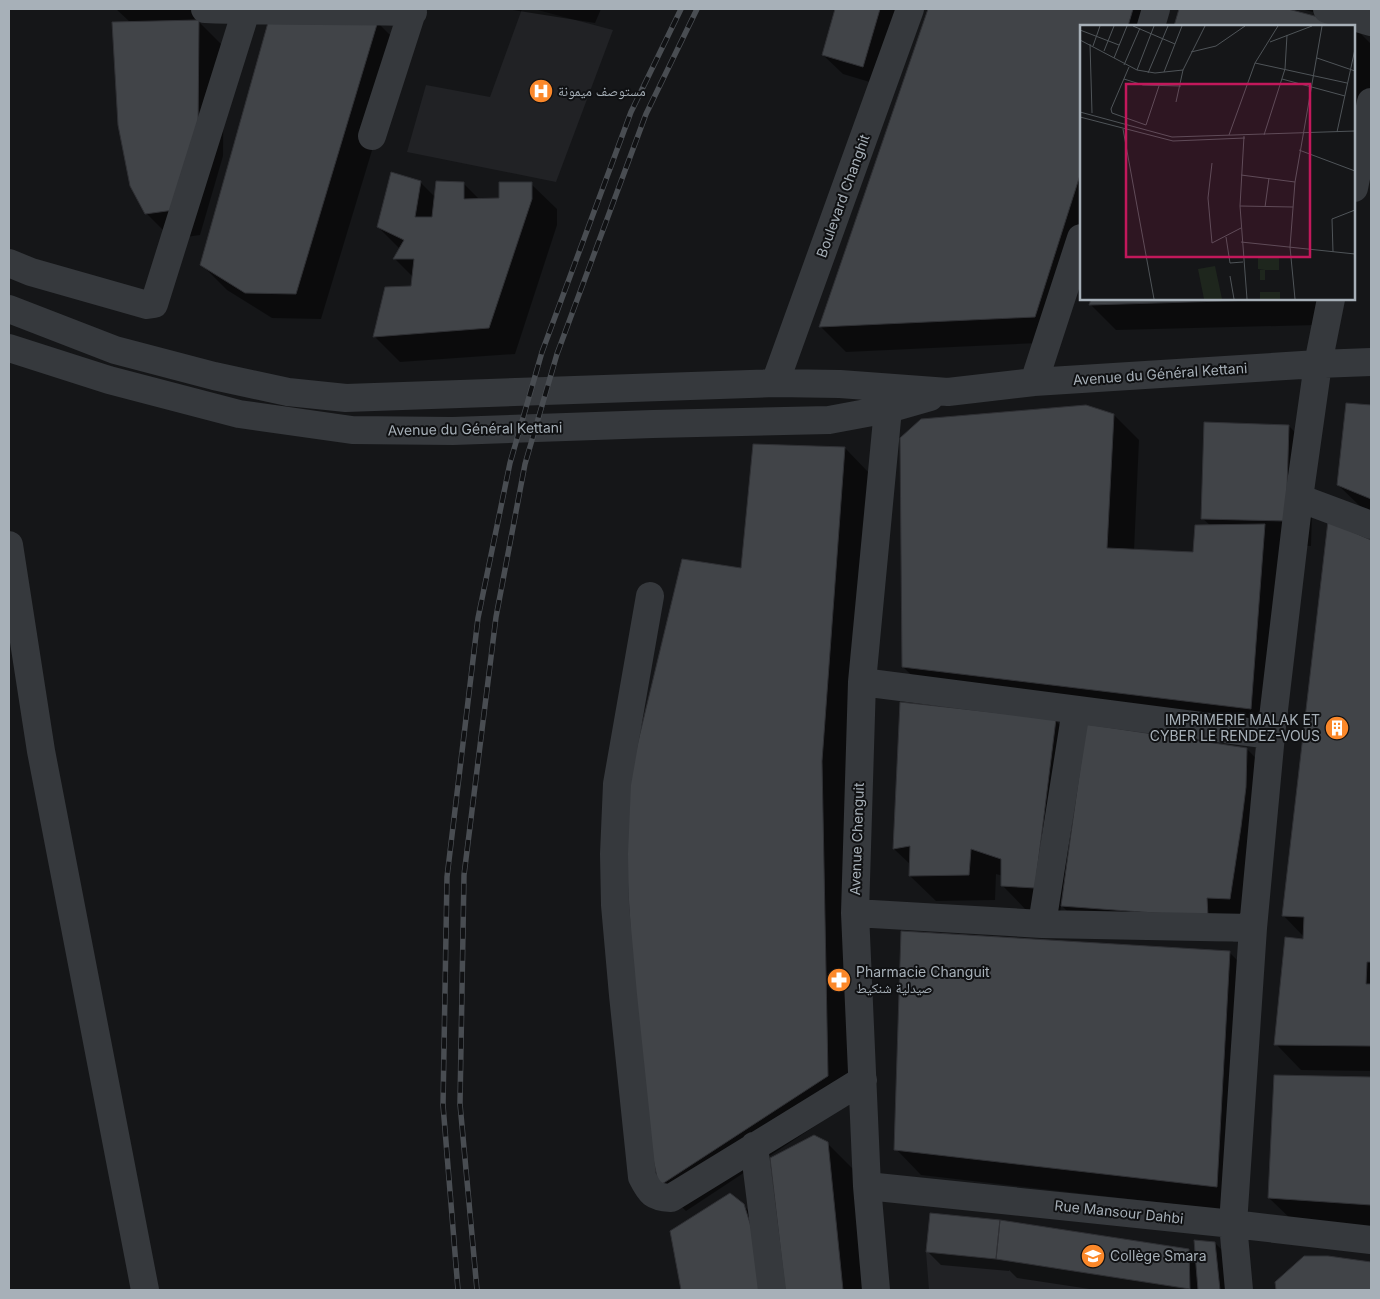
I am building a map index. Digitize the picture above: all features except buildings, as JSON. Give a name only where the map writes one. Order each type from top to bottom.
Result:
[{"type":"street","points":[[205,9],[246,11],[413,10],[372,136]]},
{"type":"street","name":"Boulevard Changhit","points":[[775,383],[910,9]]},
{"type":"street","points":[[1150,25],[1156,9]]},
{"type":"street","points":[[1327,9],[1371,22]]},
{"type":"street","points":[[9,263],[31,272],[147,305],[154,304],[246,11]]},
{"type":"street","points":[[1355,183],[1371,102]]},
{"type":"street","points":[[1034,382],[1080,241]]},
{"type":"street","points":[[1239,1290],[1233,1224],[1253,928],[1298,498],[1318,364],[1331,300]]},
{"type":"street","name":"Avenue du Général Kettani","points":[[9,309],[116,350],[214,376],[288,392],[346,398],[775,383],[840,384],[887,399]]},
{"type":"street","name":"Avenue du Général Kettani","points":[[9,348],[109,380],[239,414],[352,430],[453,431],[829,420],[887,399],[1034,382],[1371,362]]},
{"type":"street","name":"Avenue Chenguit","points":[[876,1290],[867,1186],[855,913],[862,682],[887,399]]},
{"type":"street","points":[[1298,498],[1371,525]]},
{"type":"street","points":[[9,545],[41,751],[145,1290]]},
{"type":"street","points":[[650,596],[617,784],[614,854],[615,905],[642,1176],[649,1191],[659,1197],[672,1198],[863,1080]]},
{"type":"street","points":[[862,682],[1272,736]]},
{"type":"street","points":[[1042,924],[1076,710]]},
{"type":"street","points":[[855,913],[1042,924],[1253,928]]},
{"type":"street","points":[[754,1146],[772,1290]]},
{"type":"street","name":"Rue Mansour Dahbi","points":[[867,1186],[1371,1240]]},
{"type":"shaded area","name":"مستوصف ميمونة","points":[[522,9],[534,9],[613,30],[556,182],[407,152],[426,85],[490,97]]},
{"type":"shaded area","name":"Collège Smara","points":[[1189,1249],[1190,1290],[929,1290],[926,1252],[996,1259]]},
{"type":"railway","points":[[458,1290],[443,1105],[447,877],[478,618],[510,463],[542,352],[631,112],[681,9]]},
{"type":"railway","points":[[477,1290],[460,1104],[464,875],[496,617],[525,464],[557,354],[646,114],[697,9]]},
{"type":"place","name":"مستوصف ميمونة","points":[[541,91]]},
{"type":"place","name":"IMPRIMERIE MALAK ET CYBER LE RENDEZ-VOUS","points":[[1337,728]]},
{"type":"place","name":"Pharmacie Changuit صيدلية شنكيط","points":[[839,980]]},
{"type":"place","name":"Collège Smara","points":[[1093,1256]]}]
